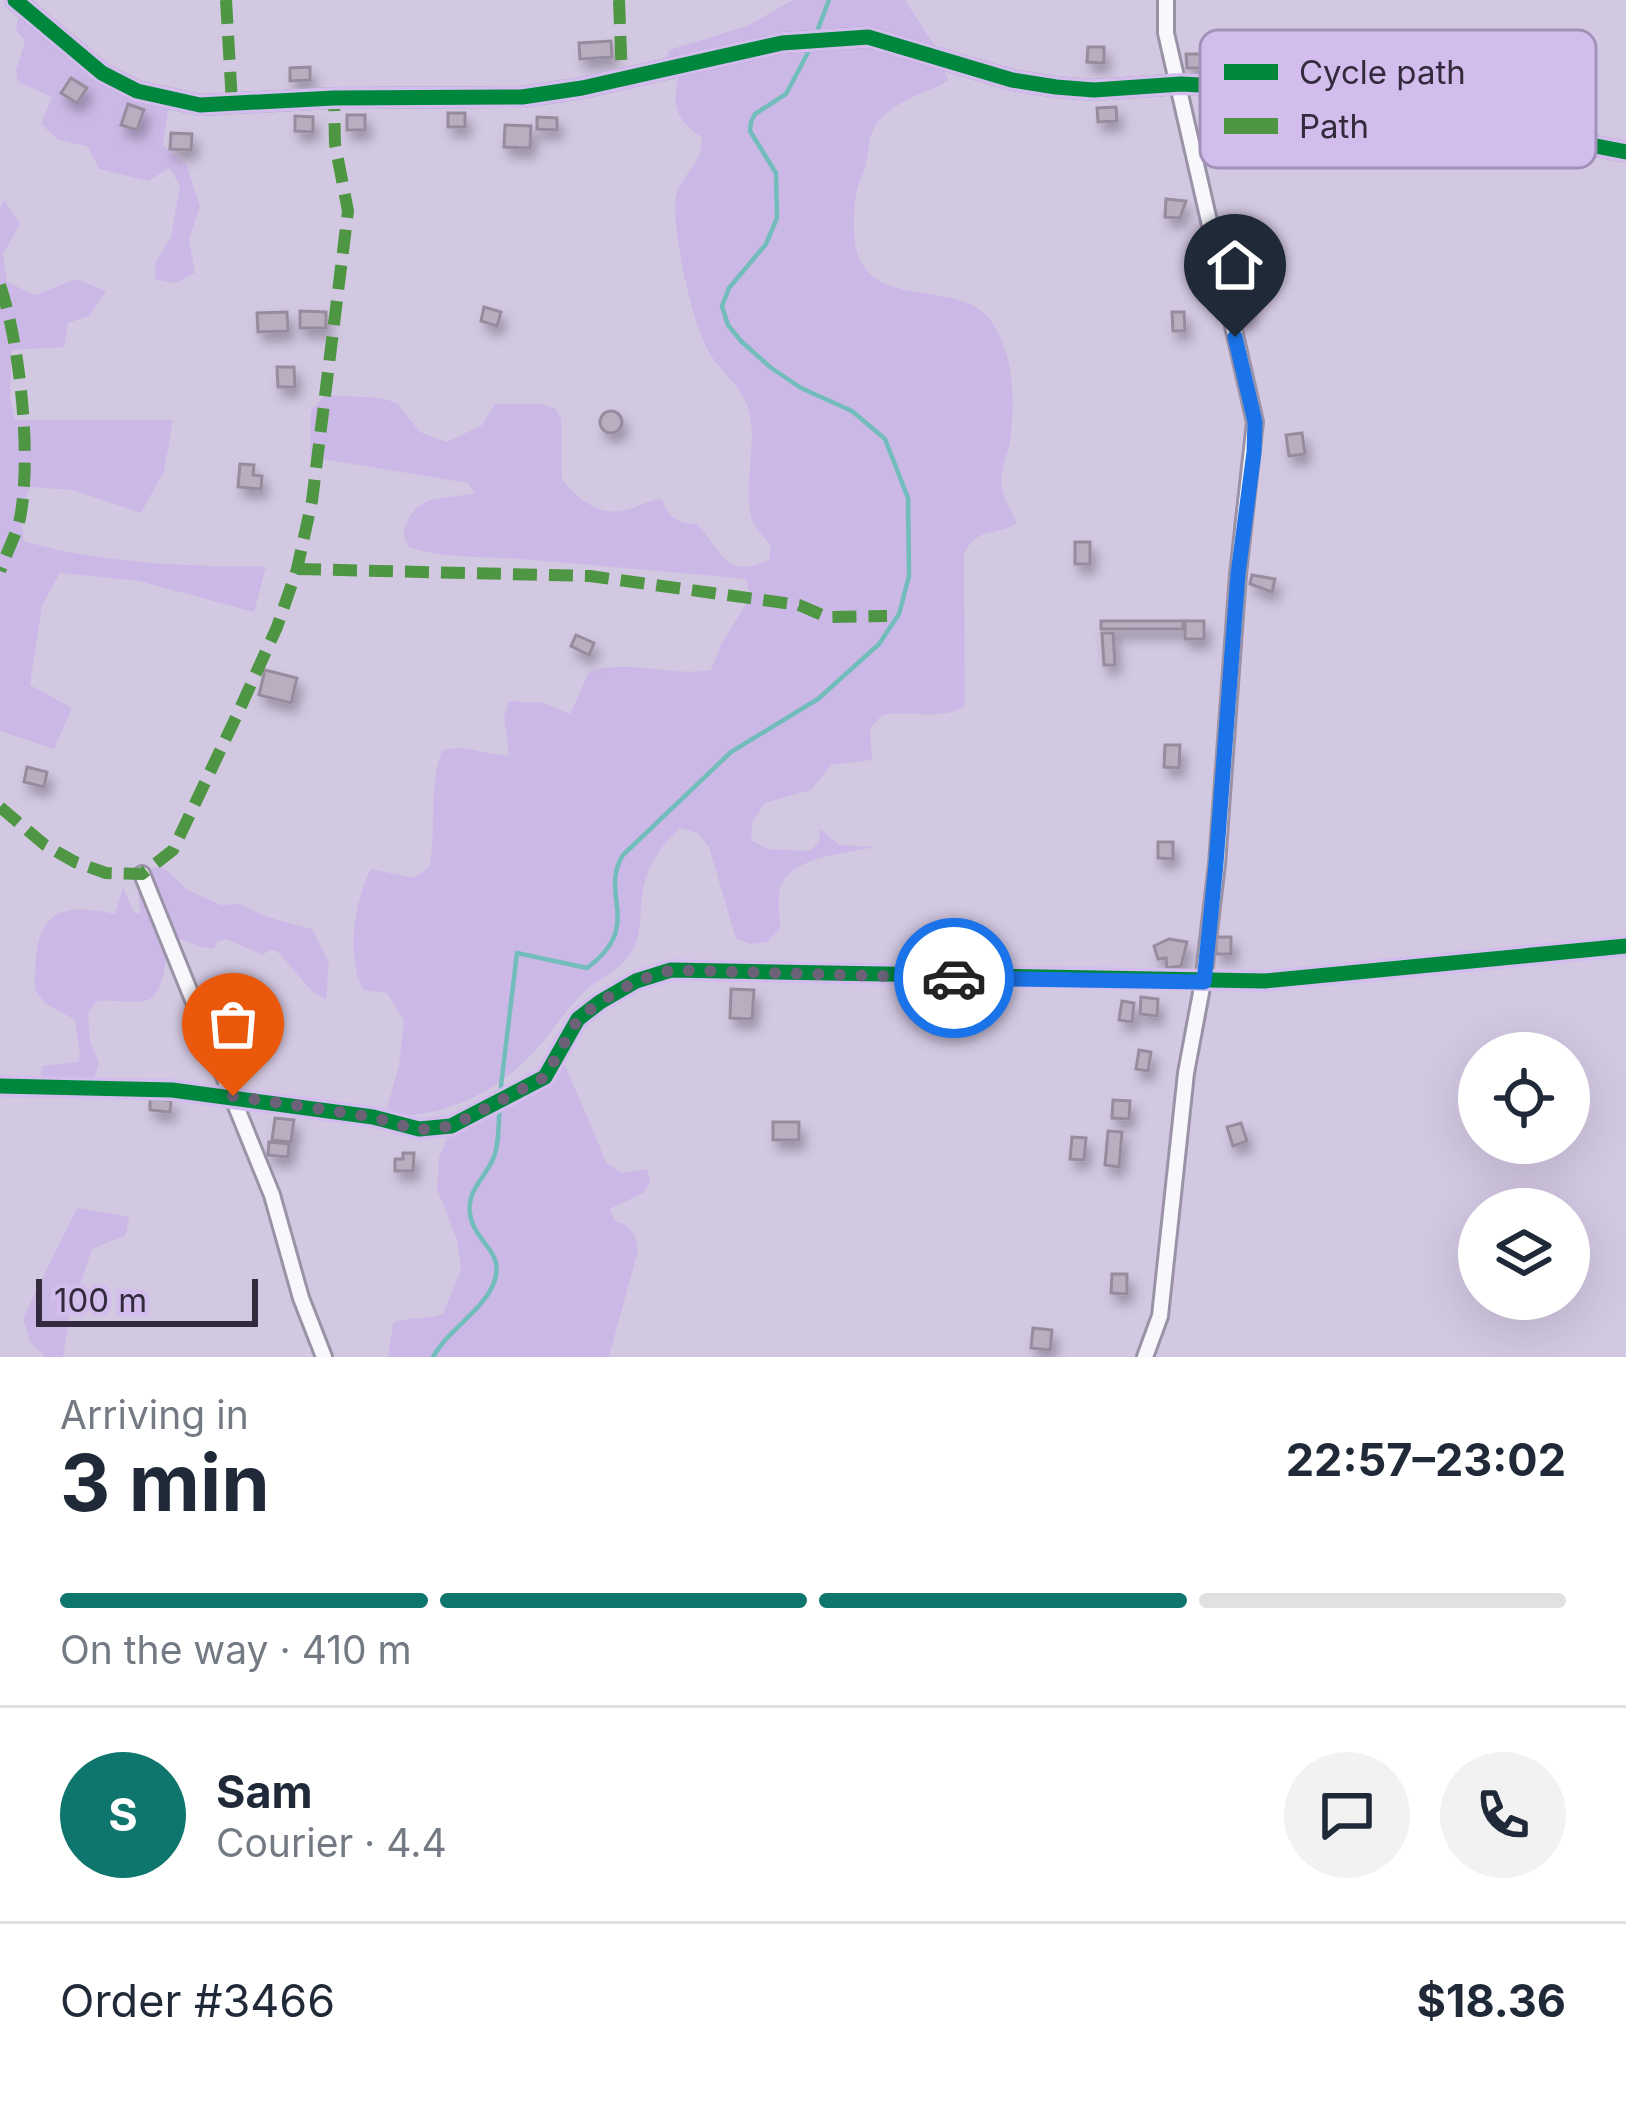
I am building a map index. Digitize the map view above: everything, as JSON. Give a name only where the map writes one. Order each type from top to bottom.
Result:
[{"type":"street","points":[[15,0],[102,73],[137,91],[200,105],[334,98],[522,97],[834,38],[902,45],[1012,80],[1056,87],[1200,85]]},
{"type":"street","points":[[1144,1357],[1160,1316],[1186,1073],[1204,982],[1255,422],[1166,33],[1166,0]]},
{"type":"street","points":[[1596,146],[1626,152]]},
{"type":"street","points":[[142,874],[272,1195],[301,1298],[324,1357]]},
{"type":"street","points":[[0,1086],[105,1086],[233,1096],[373,1117],[418,1130],[452,1126],[545,1077],[578,1019],[636,981],[671,970],[1265,981],[1626,946]]},
{"type":"shaded area","points":[[793,0],[905,0],[934,45],[833,31],[799,32],[666,61],[669,50],[747,26]]},
{"type":"shaded area","points":[[21,12],[169,105],[163,145],[187,166],[200,207],[189,239],[195,273],[175,283],[155,279],[155,264],[171,237],[180,185],[169,168],[148,181],[99,169],[88,147],[57,139],[41,124],[52,97],[18,82],[16,70],[25,41],[15,28]]},
{"type":"shaded area","points":[[783,42],[881,45],[942,64],[948,80],[894,108],[878,122],[856,194],[854,228],[859,256],[871,275],[889,285],[976,307],[999,334],[1008,362],[1012,420],[1001,482],[1017,523],[981,535],[964,554],[965,706],[945,713],[882,715],[870,729],[872,760],[831,765],[811,790],[765,803],[753,821],[751,840],[767,849],[810,851],[819,842],[820,829],[840,845],[874,847],[820,858],[795,870],[780,889],[780,928],[767,942],[736,939],[709,847],[698,833],[680,828],[647,874],[638,936],[630,954],[582,994],[519,1067],[485,1091],[447,1108],[385,1116],[399,1065],[404,1020],[387,993],[363,990],[355,962],[357,913],[371,869],[414,878],[430,866],[435,777],[442,751],[459,748],[509,755],[504,716],[509,701],[544,703],[570,714],[589,672],[618,667],[711,670],[750,598],[746,579],[450,555],[408,547],[403,533],[415,510],[431,500],[475,493],[468,483],[310,457],[311,411],[325,395],[382,398],[397,403],[420,432],[447,442],[482,425],[495,404],[555,408],[561,419],[562,479],[584,501],[602,510],[622,511],[662,499],[670,515],[697,524],[733,565],[769,560],[771,546],[754,524],[749,504],[752,440],[748,406],[710,354],[685,281],[676,194],[698,157],[702,138],[680,116],[676,92],[680,70]]},
{"type":"shaded area","points":[[4,200],[20,224],[3,254],[7,282],[35,295],[76,279],[106,291],[89,316],[68,323],[64,347],[12,350],[10,397],[15,420],[173,420],[164,471],[141,513],[73,490],[30,487],[20,513],[24,541],[114,559],[266,567],[254,612],[139,581],[60,573],[42,605],[30,685],[72,708],[54,749],[0,731],[0,208]]},
{"type":"shaded area","points":[[157,867],[188,890],[221,905],[240,904],[312,929],[329,963],[326,1000],[277,951],[263,955],[226,939],[208,948],[171,938],[161,984],[153,997],[97,1001],[88,1012],[90,1042],[99,1062],[94,1079],[41,1077],[42,1066],[78,1062],[80,1054],[75,1020],[45,1003],[35,990],[41,934],[58,914],[72,910],[115,914],[123,887],[134,913],[140,913],[138,892],[145,869]]},
{"type":"shaded area","points":[[558,1045],[606,1163],[623,1173],[647,1169],[650,1183],[643,1193],[610,1209],[615,1221],[632,1231],[638,1250],[609,1357],[388,1357],[393,1323],[443,1314],[461,1269],[457,1240],[437,1189],[439,1157],[456,1119],[523,1086]]},
{"type":"shaded area","points":[[77,1208],[129,1217],[126,1235],[92,1249],[70,1314],[63,1357],[45,1357],[30,1342],[23,1318]]},
{"type":"building","points":[[611,41],[612,57],[580,59],[579,43]]},
{"type":"building","points":[[1088,47],[1104,47],[1104,63],[1087,62]]},
{"type":"building","points":[[1186,54],[1200,54],[1200,68],[1187,68]]},
{"type":"building","points":[[310,67],[310,80],[290,81],[290,68]]},
{"type":"building","points":[[71,78],[87,88],[77,103],[61,93]]},
{"type":"building","points":[[128,104],[144,110],[137,130],[121,125]]},
{"type":"building","points":[[1116,107],[1117,121],[1098,122],[1097,108]]},
{"type":"building","points":[[448,113],[465,113],[465,127],[448,127]]},
{"type":"building","points":[[347,115],[365,115],[365,130],[347,130]]},
{"type":"building","points":[[295,116],[313,117],[313,132],[295,131]]},
{"type":"building","points":[[537,117],[557,118],[557,130],[537,129]]},
{"type":"building","points":[[505,125],[531,126],[530,148],[504,147]]},
{"type":"building","points":[[171,133],[192,134],[191,150],[170,149]]},
{"type":"building","points":[[1166,199],[1186,201],[1180,218],[1165,217]]},
{"type":"building","points":[[1249,298],[1251,317],[1234,320],[1231,300]]},
{"type":"building","points":[[484,307],[501,312],[497,326],[481,321]]},
{"type":"building","points":[[300,311],[326,312],[326,328],[300,328]]},
{"type":"building","points":[[287,312],[288,331],[258,332],[257,313]]},
{"type":"building","points":[[1172,312],[1184,312],[1185,331],[1173,331]]},
{"type":"building","points":[[277,367],[294,367],[295,387],[278,387]]},
{"type":"building","points":[[611,411],[622,422],[611,433],[600,422]]},
{"type":"building","points":[[1302,433],[1305,454],[1289,456],[1286,435]]},
{"type":"building","points":[[240,464],[254,465],[253,475],[262,476],[261,489],[238,487]]},
{"type":"building","points":[[1075,542],[1090,542],[1090,564],[1075,564]]},
{"type":"building","points":[[1252,575],[1275,579],[1272,592],[1250,584]]},
{"type":"building","points":[[1101,621],[1183,621],[1183,629],[1101,629]]},
{"type":"building","points":[[1185,621],[1204,621],[1204,639],[1185,639]]},
{"type":"building","points":[[1102,633],[1113,633],[1115,665],[1104,665]]},
{"type":"building","points":[[576,635],[594,643],[589,655],[571,646]]},
{"type":"building","points":[[265,670],[297,678],[291,703],[259,695]]},
{"type":"building","points":[[1165,745],[1180,745],[1179,768],[1164,767]]},
{"type":"building","points":[[27,767],[47,772],[44,787],[24,782]]},
{"type":"building","points":[[1158,842],[1173,842],[1173,859],[1158,858]]},
{"type":"building","points":[[1216,937],[1231,937],[1231,954],[1216,954]]},
{"type":"building","points":[[1169,939],[1187,942],[1181,966],[1167,968],[1166,958],[1158,959],[1154,946]]},
{"type":"building","points":[[731,989],[754,990],[752,1019],[730,1018]]},
{"type":"building","points":[[1141,997],[1158,999],[1157,1016],[1140,1014]]},
{"type":"building","points":[[1122,1001],[1134,1003],[1132,1022],[1119,1020]]},
{"type":"building","points":[[226,1023],[239,1024],[237,1038],[245,1038],[244,1055],[224,1053]]},
{"type":"building","points":[[1139,1050],[1151,1052],[1148,1071],[1136,1069]]},
{"type":"building","points":[[150,1099],[171,1100],[170,1112],[150,1110]]},
{"type":"building","points":[[1113,1100],[1130,1101],[1129,1119],[1112,1118]]},
{"type":"building","points":[[275,1118],[294,1120],[291,1142],[272,1140]]},
{"type":"building","points":[[773,1122],[799,1122],[799,1140],[773,1140]]},
{"type":"building","points":[[1241,1123],[1247,1141],[1233,1146],[1227,1127]]},
{"type":"building","points":[[1108,1131],[1122,1132],[1119,1167],[1105,1165]]},
{"type":"building","points":[[1072,1137],[1086,1138],[1084,1160],[1070,1159]]},
{"type":"building","points":[[269,1142],[289,1144],[288,1157],[268,1155]]},
{"type":"building","points":[[403,1153],[414,1153],[413,1171],[395,1171],[395,1159],[403,1159]]},
{"type":"building","points":[[1112,1274],[1127,1274],[1127,1294],[1111,1293]]},
{"type":"building","points":[[1033,1328],[1052,1330],[1050,1350],[1031,1348]]},
{"type":"waterway","points":[[816,34],[829,0]]},
{"type":"waterway","points":[[500,1094],[517,953],[587,968],[614,938],[615,883],[623,855],[731,752],[818,699],[879,644],[899,614],[909,576],[908,498],[885,439],[852,411],[801,388],[770,367],[728,325],[722,306],[729,288],[766,244],[777,218],[776,173],[750,131],[751,122],[755,114],[786,94],[812,45]]},
{"type":"waterway","points":[[433,1357],[481,1304],[496,1274],[494,1257],[474,1228],[470,1210],[473,1194],[495,1153],[500,1104]]},
{"type":"marked path","points":[[226,0],[232,103]]},
{"type":"marked path","points":[[619,0],[622,79]]},
{"type":"marked path","points":[[0,807],[45,845],[75,862],[106,873],[142,874],[173,850],[237,715],[277,627],[297,569],[312,501],[348,211],[335,144],[334,98]]},
{"type":"marked path","points":[[0,285],[18,368],[25,464],[20,518],[0,571]]},
{"type":"marked path","points":[[297,569],[590,576],[799,605],[827,617],[887,616]]},
{"type":"cycle path","points":[[15,0],[102,73],[137,91],[200,105],[334,98],[522,97],[782,43],[868,37],[1012,80],[1056,87],[1200,85]]},
{"type":"cycle path","points":[[1596,146],[1626,152]]},
{"type":"cycle path","points":[[0,1086],[172,1090],[373,1117],[419,1129],[451,1126],[545,1077],[578,1019],[636,981],[671,970],[1265,981],[1626,946]]},
{"type":"way so far","points":[[233,1096],[373,1117],[418,1130],[452,1126],[545,1077],[578,1019],[600,1002],[636,981],[671,970],[954,978]]},
{"type":"route","points":[[954,978],[1204,982],[1238,574],[1254,452],[1255,422],[1235,337]]}]
